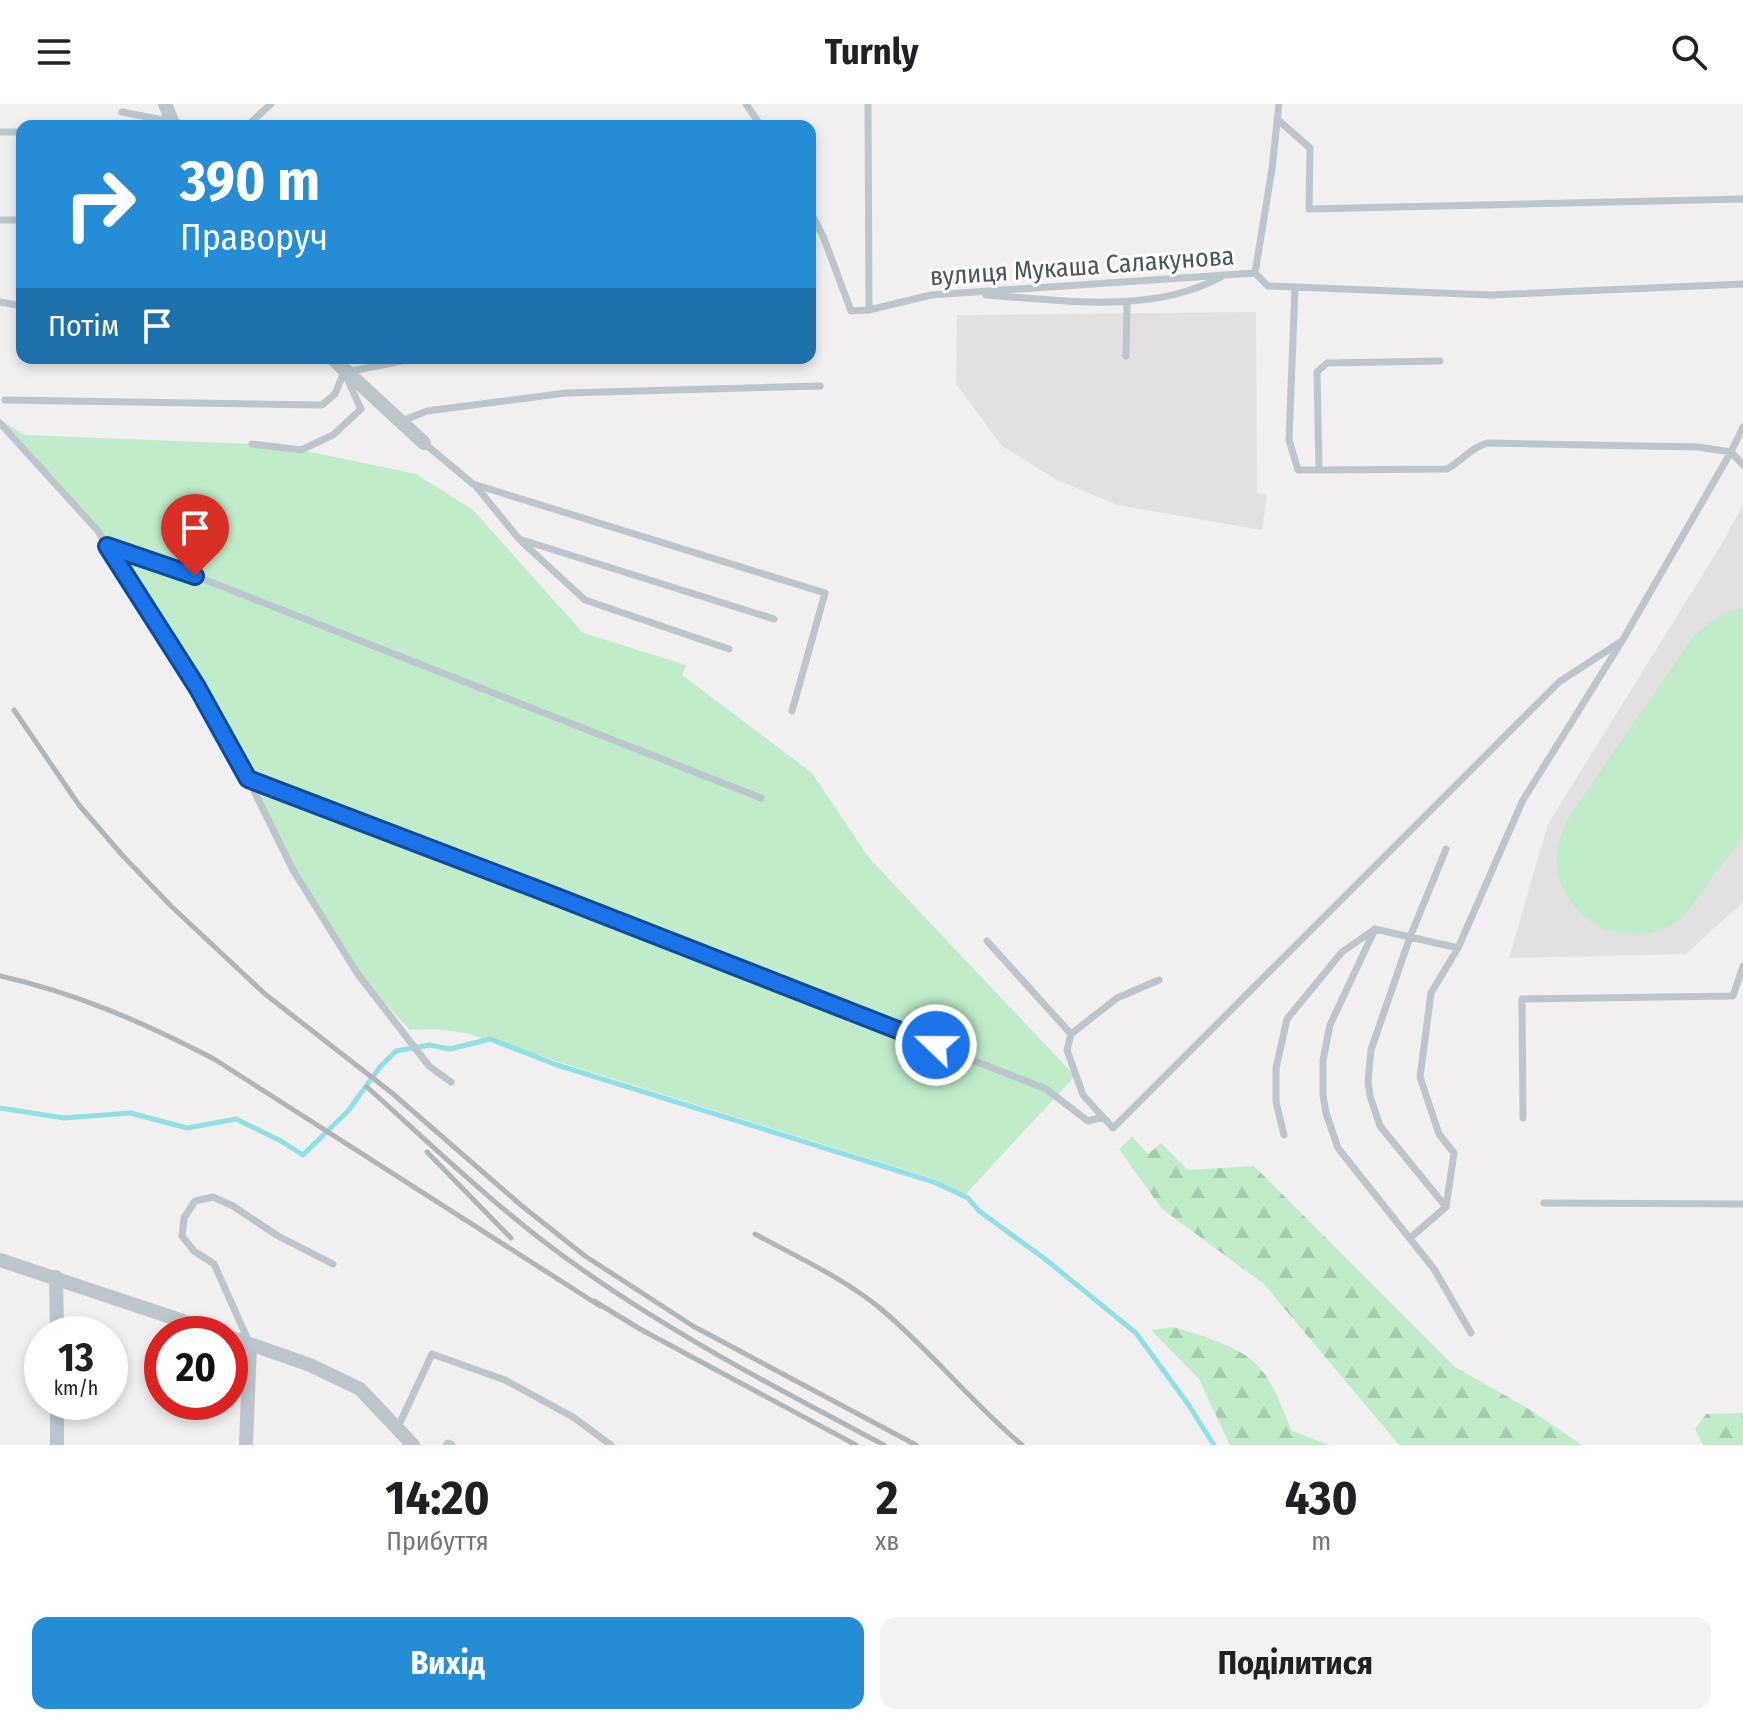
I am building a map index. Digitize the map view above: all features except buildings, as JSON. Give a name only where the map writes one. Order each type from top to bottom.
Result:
[{"type":"street","points":[[337,364],[424,443]]},
{"type":"street","points":[[0,1260],[170,1316]]},
{"type":"street","points":[[56,1277],[57,1316]]},
{"type":"street","points":[[246,1445],[250,1344],[310,1365],[360,1389],[413,1445]]},
{"type":"street","points":[[57,1420],[57,1445]]},
{"type":"lane","points":[[254,120],[271,104]]},
{"type":"lane","points":[[868,104],[869,310]]},
{"type":"lane","points":[[1255,273],[1279,104]]},
{"type":"lane","points":[[122,112],[156,120]]},
{"type":"lane","points":[[1277,119],[1310,148],[1309,209],[1743,199]]},
{"type":"lane","name":"вулиця Мукаша Салакунова","points":[[816,223],[851,311],[952,293],[1255,273],[1268,286],[1490,295],[1743,284]]},
{"type":"lane","points":[[952,293],[1127,303],[1202,287],[1223,276]]},
{"type":"lane","points":[[1295,287],[1289,440],[1298,470],[1447,469],[1475,447],[1487,443],[1698,447],[1731,452],[1743,465]]},
{"type":"lane","points":[[1126,356],[1127,303]]},
{"type":"lane","points":[[1319,470],[1317,372],[1327,363],[1440,361]]},
{"type":"lane","points":[[344,372],[385,364]]},
{"type":"lane","points":[[5,400],[322,405],[335,394],[344,372]]},
{"type":"lane","points":[[252,444],[301,450],[333,435],[361,409],[344,372]]},
{"type":"lane","points":[[400,421],[427,411],[566,393],[820,386]]},
{"type":"lane","points":[[0,423],[98,531],[197,687],[248,779],[293,870],[357,973],[429,1066],[451,1082]]},
{"type":"lane","points":[[1410,1238],[1446,1207],[1454,1153],[1439,1134],[1420,1077],[1431,993],[1458,948],[1523,800],[1622,641],[1743,427]]},
{"type":"lane","points":[[424,443],[473,484],[519,539],[585,600],[729,649]]},
{"type":"lane","points":[[473,484],[825,593],[792,711]]},
{"type":"lane","points":[[519,539],[774,619]]},
{"type":"lane","points":[[107,546],[165,564],[761,798]]},
{"type":"lane","points":[[1159,980],[1117,998],[1071,1034],[1067,1050],[1083,1095],[1113,1128],[1559,682],[1622,641]]},
{"type":"lane","points":[[248,779],[1046,1089],[1088,1121],[1103,1117]]},
{"type":"lane","points":[[1446,849],[1410,937],[1368,1065],[1370,1096],[1380,1126],[1446,1207]]},
{"type":"lane","points":[[1284,1135],[1276,1102],[1275,1076],[1287,1019],[1342,952],[1375,929],[1458,948]]},
{"type":"lane","points":[[1375,929],[1330,1025],[1323,1060],[1326,1113],[1338,1148],[1434,1269],[1471,1333]]},
{"type":"lane","points":[[987,941],[1071,1034]]},
{"type":"lane","points":[[1523,1118],[1522,999],[1733,996],[1743,966]]},
{"type":"lane","points":[[250,1344],[214,1264],[194,1251],[182,1236],[184,1218],[195,1201],[213,1197],[223,1201],[278,1236],[333,1264]]},
{"type":"lane","points":[[1544,1203],[1743,1204]]},
{"type":"lane","points":[[398,1427],[432,1354],[505,1380],[573,1417],[611,1445]]},
{"type":"shaded area","points":[[1256,312],[1257,493],[1267,495],[1262,530],[1117,505],[1057,480],[1002,446],[956,384],[957,315]]},
{"type":"shaded area","points":[[1743,505],[1743,902],[1686,954],[1509,958],[1548,824]]},
{"type":"green space","points":[[0,420],[25,435],[252,444],[301,450],[416,474],[473,510],[583,633],[686,665],[682,675],[812,773],[869,858],[1075,1076],[964,1196],[935,1179],[466,1033],[410,1030],[357,973],[293,870],[248,779],[98,531]]},
{"type":"green space","points":[[1743,608],[1741,838],[1694,903],[1667,927],[1633,935],[1600,926],[1573,905],[1558,873],[1558,850],[1570,815],[1691,640],[1714,620]]},
{"type":"green space","points":[[1132,1137],[1148,1154],[1161,1143],[1188,1170],[1254,1166],[1455,1367],[1529,1409],[1582,1445],[1399,1445],[1264,1284],[1162,1209],[1119,1149]]},
{"type":"green space","points":[[1173,1327],[1218,1342],[1249,1358],[1268,1379],[1292,1431],[1330,1445],[1230,1445],[1199,1379],[1151,1330]]},
{"type":"green space","points":[[1743,1413],[1743,1445],[1703,1445],[1695,1429],[1706,1414]]},
{"type":"waterway","points":[[0,1108],[64,1118],[130,1113],[187,1128],[236,1119],[303,1155],[348,1111],[380,1067],[396,1051],[430,1045],[450,1049],[490,1039],[557,1065],[934,1182],[968,1198],[979,1211],[1045,1259],[1136,1333],[1214,1445]]},
{"type":"railway","points":[[14,710],[79,805],[171,906],[265,994],[392,1093],[522,1206],[585,1256],[693,1326],[916,1445]]},
{"type":"railway","points":[[0,976],[110,1010],[214,1059],[600,1306]]},
{"type":"railway","points":[[367,1087],[497,1204],[616,1293],[767,1383],[884,1445]]},
{"type":"railway","points":[[427,1152],[511,1238]]},
{"type":"railway","points":[[755,1234],[836,1278],[881,1309],[1022,1445]]},
{"type":"railway","points":[[594,1301],[856,1445]]},
{"type":"route","points":[[195,576],[107,546],[197,687],[248,779],[936,1045]]}]
